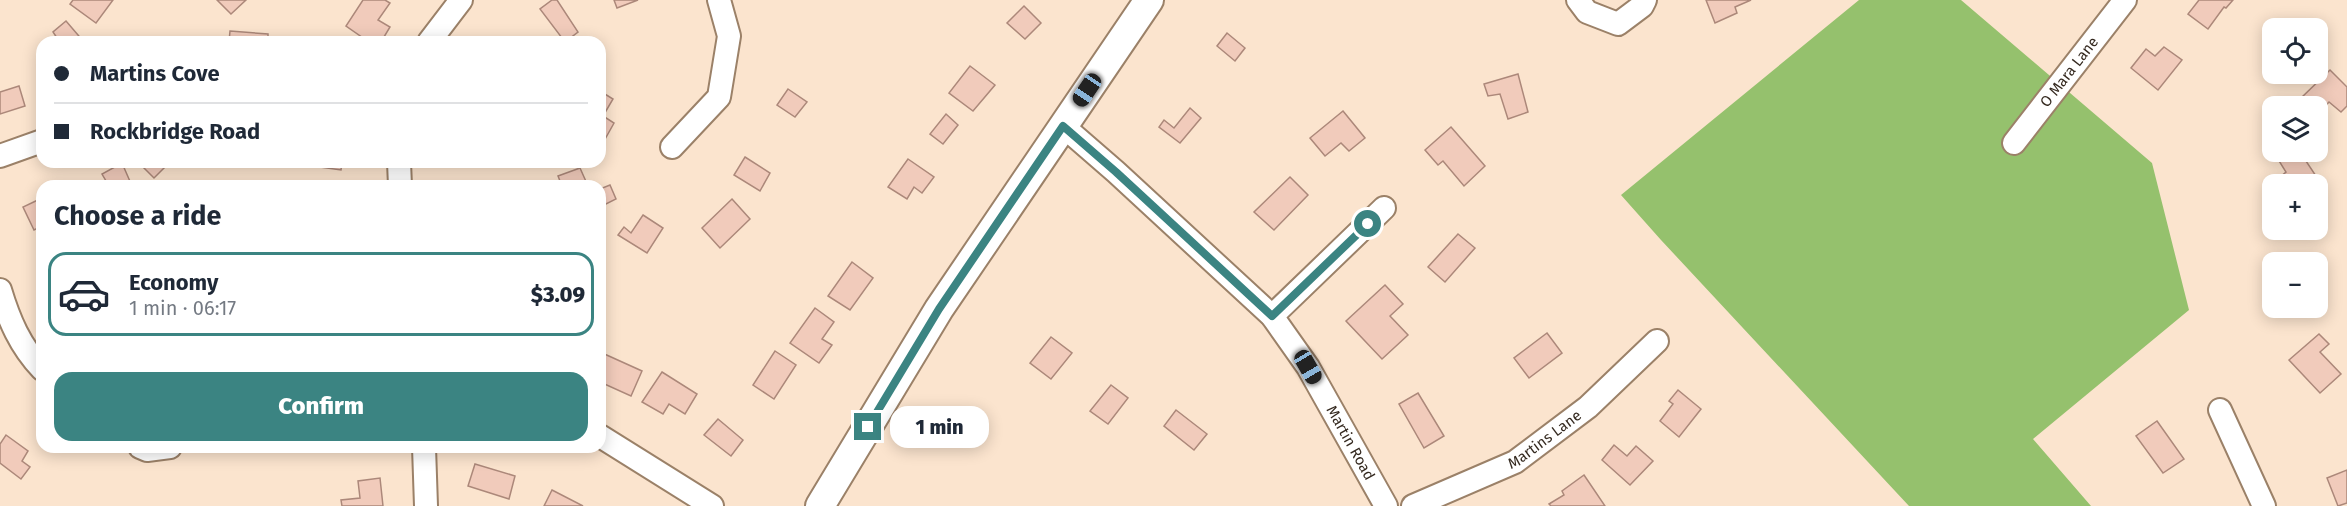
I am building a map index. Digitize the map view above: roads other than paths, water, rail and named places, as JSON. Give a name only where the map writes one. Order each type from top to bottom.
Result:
[{"type":"main road","points":[[820,506],[939,309],[1149,0]]},
{"type":"street","points":[[434,36],[461,0]]},
{"type":"street","points":[[672,147],[719,97],[729,36],[719,0]]},
{"type":"street","points":[[1578,0],[1587,12],[1618,24],[1642,6],[1645,0]]},
{"type":"street","name":"O Mara Lane","points":[[2014,143],[2125,0]]},
{"type":"street","name":"Martin Road","points":[[1063,126],[1272,316],[1308,367],[1386,506]]},
{"type":"street","points":[[0,156],[36,143]]},
{"type":"street","points":[[1272,316],[1384,208]]},
{"type":"street","points":[[0,290],[9,321],[29,356],[36,363]]},
{"type":"street","name":"Martins Lane","points":[[1413,506],[1515,462],[1588,407],[1657,341]]},
{"type":"street","points":[[2220,410],[2264,506]]},
{"type":"street","points":[[606,440],[712,506]]},
{"type":"street","points":[[424,453],[426,506]]}]
